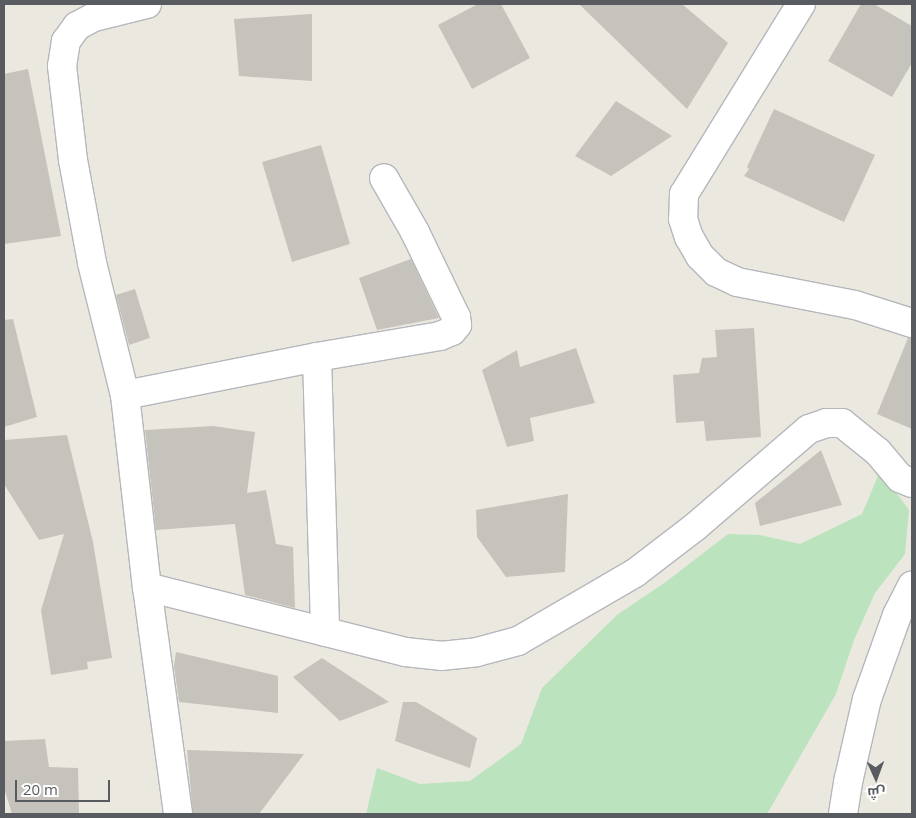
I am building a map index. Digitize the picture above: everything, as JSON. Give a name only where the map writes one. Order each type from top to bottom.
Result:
[{"type":"street","points":[[147,4],[94,17],[77,26],[66,41],[63,59],[73,160],[90,254],[125,395],[147,586],[178,814]]},
{"type":"street","points":[[802,4],[684,194],[683,219],[689,237],[700,256],[716,272],[737,282],[855,304],[912,323]]},
{"type":"street","points":[[125,395],[317,357],[440,336],[452,331],[457,325],[456,317],[415,232],[384,178]]},
{"type":"street","points":[[317,357],[325,632]]},
{"type":"street","points":[[147,586],[426,656],[477,652],[518,640],[635,573],[696,527],[809,430],[826,423],[842,423],[878,452],[900,478],[912,483]]},
{"type":"street","points":[[844,814],[849,778],[867,699],[897,615],[912,586]]},
{"type":"green space","points":[[880,471],[909,510],[905,554],[875,593],[854,640],[836,694],[767,814],[366,814],[377,768],[420,784],[470,781],[521,744],[542,688],[617,615],[667,581],[728,534],[760,535],[800,544],[862,514]]},
{"type":"building","points":[[478,4],[501,4],[530,58],[472,89],[438,25]]},
{"type":"building","points":[[579,4],[682,4],[728,43],[687,109]]},
{"type":"building","points":[[861,4],[874,4],[912,26],[912,63],[892,97],[828,61]]},
{"type":"building","points":[[312,14],[312,81],[239,76],[234,19]]},
{"type":"building","points":[[28,69],[61,236],[4,244],[4,74]]},
{"type":"building","points":[[616,101],[672,136],[611,176],[575,156]]},
{"type":"building","points":[[774,109],[875,155],[844,222],[744,176],[749,169],[747,167]]},
{"type":"building","points":[[321,145],[350,244],[292,262],[262,162]]},
{"type":"building","points":[[411,259],[439,318],[377,330],[359,278]]},
{"type":"building","points":[[135,289],[150,338],[129,345],[116,295]]},
{"type":"building","points":[[13,319],[37,417],[4,427],[4,320]]},
{"type":"building","points":[[754,328],[761,437],[706,441],[704,421],[676,423],[673,375],[699,373],[702,358],[717,357],[715,330]]},
{"type":"building","points":[[908,338],[912,338],[912,429],[877,414]]},
{"type":"building","points":[[576,348],[595,403],[530,418],[534,441],[507,447],[482,370],[517,350],[520,367]]},
{"type":"building","points":[[213,426],[255,432],[247,493],[266,490],[276,544],[293,547],[295,608],[245,595],[235,524],[156,530],[145,430]]},
{"type":"building","points":[[67,435],[93,542],[112,658],[87,662],[88,669],[51,675],[41,610],[64,534],[39,540],[4,484],[4,440]]},
{"type":"building","points":[[821,450],[842,505],[760,526],[755,503]]},
{"type":"building","points":[[568,494],[565,572],[506,577],[477,537],[476,510]]},
{"type":"building","points":[[176,652],[278,676],[278,713],[179,702],[174,666]]},
{"type":"building","points":[[322,658],[389,702],[340,721],[293,677]]},
{"type":"building","points":[[403,702],[416,702],[477,738],[470,768],[395,741]]},
{"type":"building","points":[[45,739],[49,767],[78,768],[79,814],[12,814],[4,788],[4,741]]},
{"type":"building","points":[[187,750],[304,754],[259,814],[193,814]]}]
